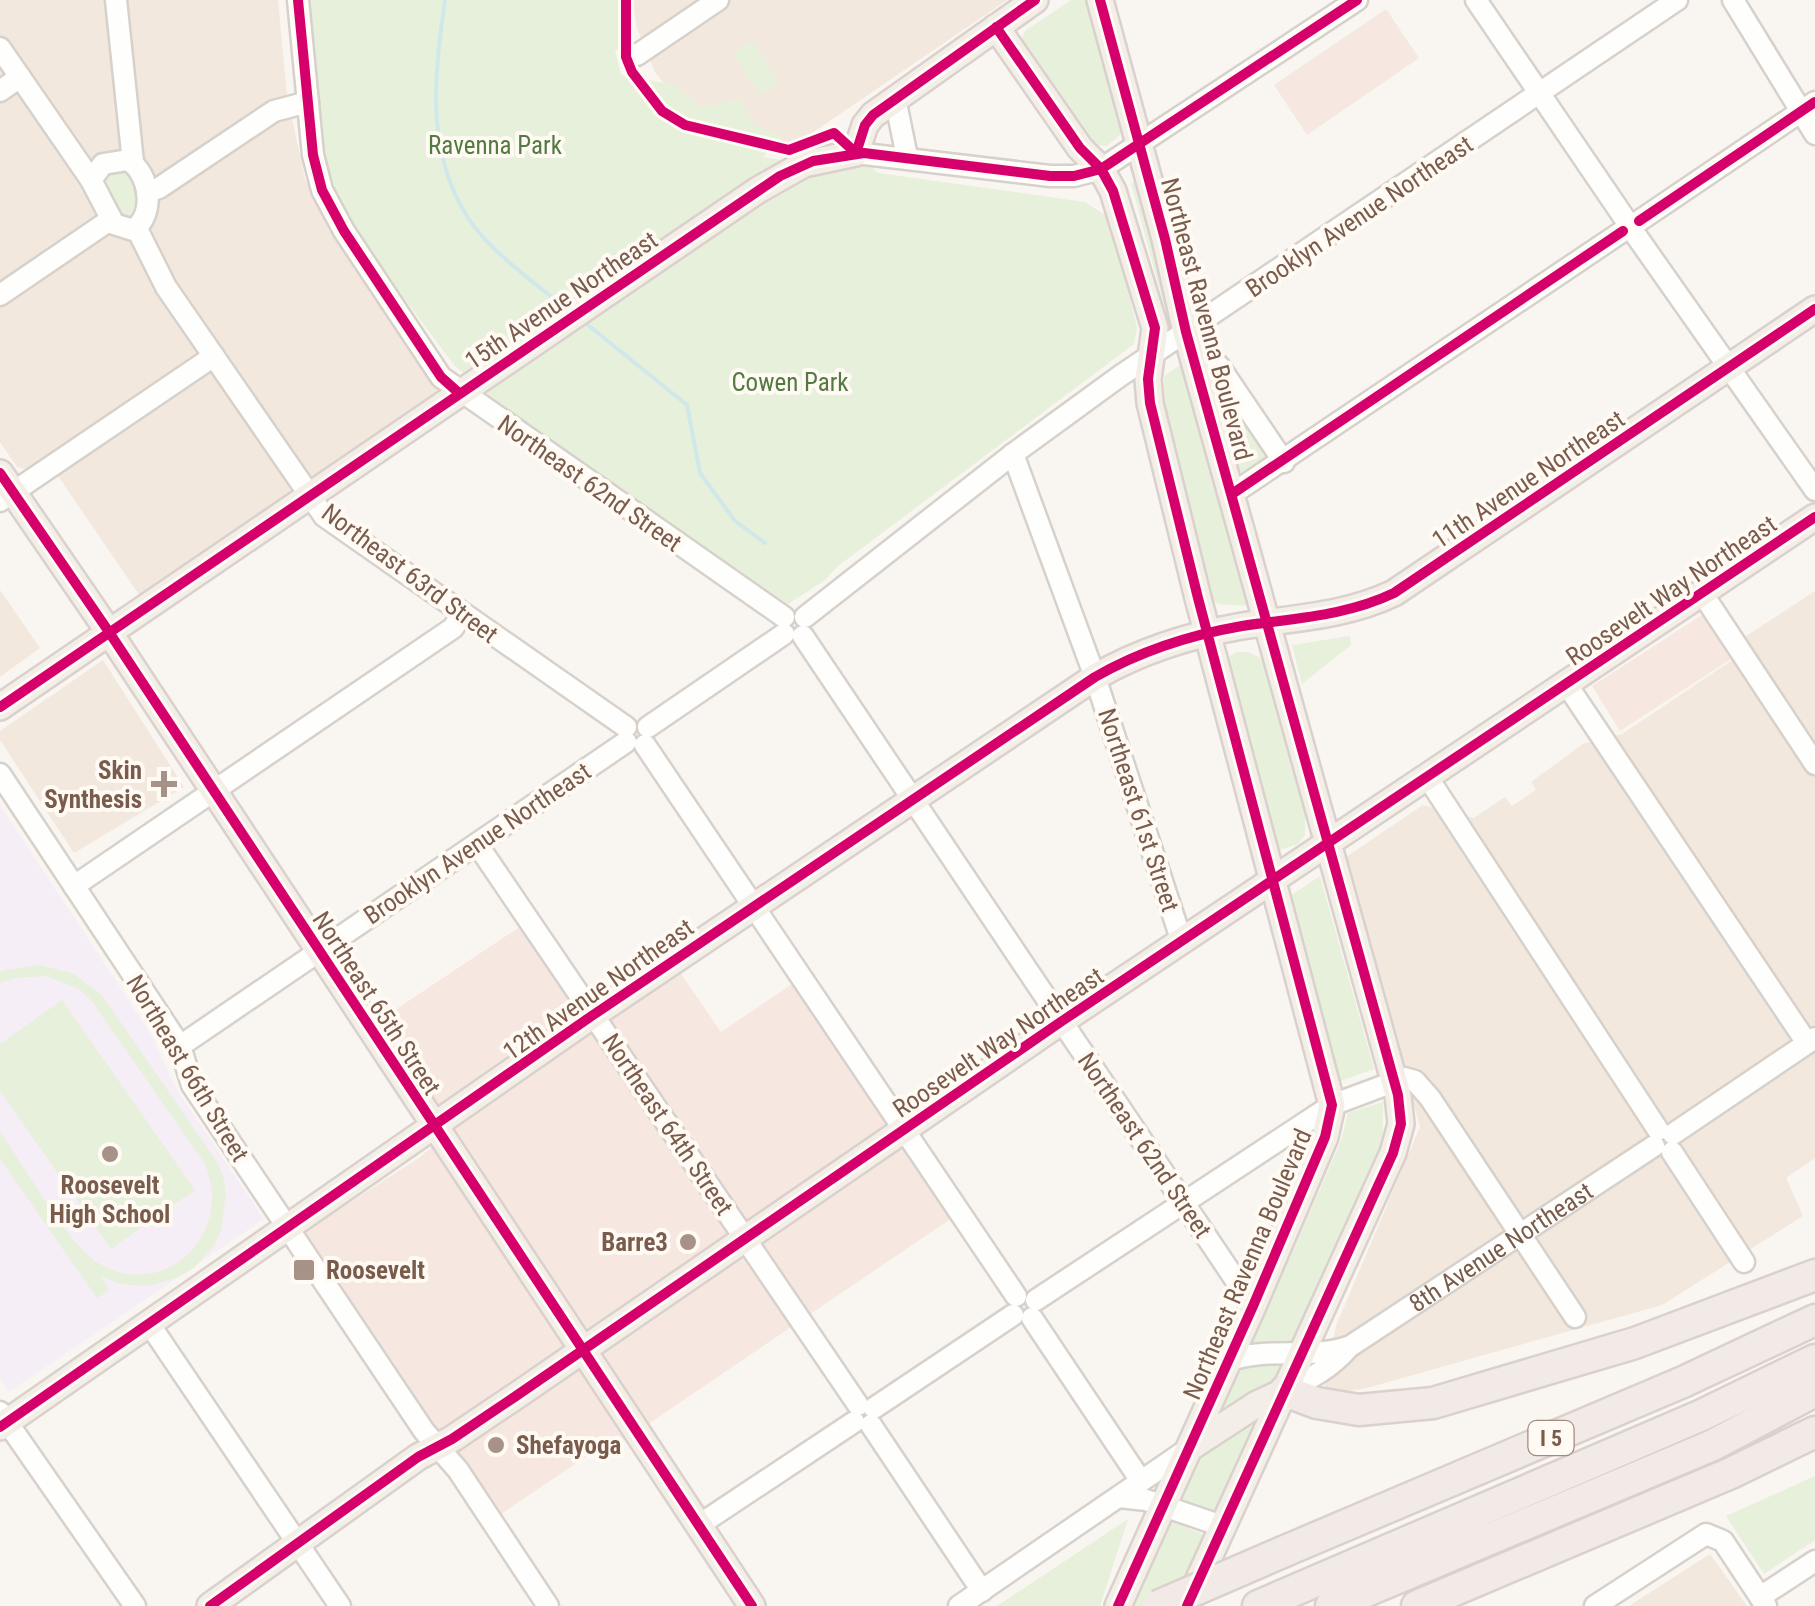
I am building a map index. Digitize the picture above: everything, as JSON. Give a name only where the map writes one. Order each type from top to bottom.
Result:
[{"type":"highway","points":[[1285,1391],[1317,1404],[1359,1410],[1433,1403],[1635,1342],[1815,1275]]},
{"type":"highway","name":"I 5","points":[[1158,1606],[1683,1382],[1815,1320]]},
{"type":"highway","points":[[1268,1602],[1702,1414],[1815,1360]]},
{"type":"highway","points":[[1331,1606],[1696,1452],[1815,1391]]},
{"type":"highway","points":[[1417,1606],[1732,1474],[1815,1432]]},
{"type":"main road","points":[[856,153],[864,125],[895,98],[1035,0]]},
{"type":"main road","name":"Northeast Ravenna Boulevard","points":[[1100,0],[1186,332],[1393,1081],[1401,1124],[1394,1153],[1187,1606]]},
{"type":"main road","name":"Northeast Ravenna Boulevard","points":[[996,27],[1080,148],[1101,169],[1119,204],[1156,334],[1150,355],[1150,403],[1332,1106],[1325,1137],[1253,1306],[1118,1606]]},
{"type":"main road","name":"15th Avenue Northeast","points":[[0,708],[758,190],[804,164],[856,153]]},
{"type":"main road","name":"11th Avenue Northeast","points":[[1241,626],[1318,617],[1375,602],[1394,592],[1815,309]]},
{"type":"main road","name":"Northeast 65th Street","points":[[4,489],[110,632],[752,1606]]},
{"type":"main road","name":"Roosevelt Way Northeast","points":[[210,1606],[308,1532],[584,1350],[1062,1022],[1815,517]]},
{"type":"main road","name":"12th Avenue Northeast","points":[[2,1420],[150,1325],[593,1014],[1095,676],[1155,647],[1241,626]]},
{"type":"main road","name":"8th Avenue Northeast","points":[[1188,1449],[1256,1404],[1285,1391]]},
{"type":"street","points":[[0,48],[91,180],[110,220],[123,230],[137,229],[144,220],[147,192],[142,175],[132,162],[116,0]]},
{"type":"street","name":"Northeast 62nd Street","points":[[298,0],[316,173],[329,204],[441,377],[794,626],[1253,1306]]},
{"type":"street","points":[[637,55],[718,0]]},
{"type":"street","points":[[856,153],[1050,176],[1074,176],[1101,169],[1356,0]]},
{"type":"street","points":[[1476,0],[1815,490]]},
{"type":"street","name":"Brooklyn Avenue Northeast","points":[[180,1046],[794,626],[1013,454],[1150,355],[1677,0]]},
{"type":"street","points":[[1733,0],[1808,107],[1815,134]]},
{"type":"street","points":[[0,90],[20,77]]},
{"type":"street","points":[[895,98],[907,157]]},
{"type":"street","points":[[147,192],[159,188],[274,111],[308,102]]},
{"type":"street","points":[[1232,494],[1808,107]]},
{"type":"street","points":[[91,180],[103,164],[132,162]]},
{"type":"street","points":[[0,295],[110,220]]},
{"type":"street","name":"Northeast 63rd Street","points":[[137,229],[166,287],[324,516],[637,735],[1141,1481]]},
{"type":"street","points":[[4,489],[214,356]]},
{"type":"street","points":[[1195,360],[1219,366],[1284,462]]},
{"type":"street","name":"Northeast 61st Street","points":[[1013,454],[1095,676],[1182,942]]},
{"type":"street","points":[[1702,592],[1815,764]]},
{"type":"street","points":[[74,886],[452,628],[462,614]]},
{"type":"street","points":[[1567,685],[1811,1040]]},
{"type":"street","name":"Northeast 66th Street","points":[[0,774],[180,1046],[192,1085],[424,1431],[458,1470],[548,1606]]},
{"type":"street","points":[[1428,778],[1744,1262]]},
{"type":"street","name":"Northeast 64th Street","points":[[477,844],[982,1590]]},
{"type":"street","name":"8th Avenue Northeast","points":[[1285,1391],[1316,1376],[1350,1347],[1811,1040]]},
{"type":"street","points":[[699,1525],[1183,1201],[1332,1106],[1404,1078],[1415,1081],[1430,1098],[1575,1317]]},
{"type":"street","points":[[1401,1124],[1435,1109]]},
{"type":"street","points":[[150,1325],[340,1606]]},
{"type":"street","name":"8th Avenue Northeast","points":[[1228,1362],[1252,1353],[1321,1355],[1350,1347]]},
{"type":"street","points":[[2,1420],[136,1606]]},
{"type":"street","name":"8th Avenue Northeast","points":[[959,1606],[1188,1449]]},
{"type":"street","points":[[1119,1497],[1161,1505],[1222,1526]]},
{"type":"street","points":[[1596,1606],[1699,1537],[1712,1534],[1723,1541],[1763,1602],[1815,1562]]},
{"type":"shaded area","points":[[0,0],[278,0],[287,96],[305,179],[445,390],[140,596],[58,476],[17,467],[0,442]]},
{"type":"shaded area","points":[[632,0],[1007,0],[793,146],[730,126],[671,92],[655,72],[637,28]]},
{"type":"shaded area","points":[[1386,9],[1419,58],[1307,135],[1274,85]]},
{"type":"shaded area","points":[[0,590],[40,648],[0,677]]},
{"type":"shaded area","points":[[1815,591],[1815,1158],[1786,1178],[1803,1216],[1662,1305],[1363,1389],[1323,1394],[1336,1326],[1420,1127],[1346,857],[1423,805],[1474,818],[1505,797],[1512,806],[1536,790],[1531,782],[1583,744],[1622,734],[1731,661],[1745,637]]},
{"type":"shaded area","points":[[1702,615],[1731,659],[1620,731],[1592,686]]},
{"type":"shaded area","points":[[103,660],[184,787],[74,853],[0,740],[0,731]]},
{"type":"shaded area","name":"Roosevelt High School","points":[[0,805],[152,1036],[177,1090],[264,1219],[9,1392],[0,1379]]},
{"type":"shaded area","points":[[521,926],[591,1031],[679,971],[721,1032],[792,984],[952,1218],[623,1441],[618,1435],[498,1516],[432,1429],[300,1234],[419,1158],[450,1131],[377,1022]]},
{"type":"shaded area","points":[[1710,1554],[1747,1606],[1629,1606]]},
{"type":"green space","points":[[293,0],[633,0],[624,45],[615,51],[621,75],[675,85],[701,107],[741,99],[755,126],[783,137],[763,157],[804,164],[856,153],[878,173],[1085,202],[1102,213],[1110,213],[1137,328],[1134,344],[838,566],[825,580],[788,604],[505,409],[454,365],[331,200]]},
{"type":"green space","points":[[1071,0],[1086,0],[1090,7],[1121,124],[1121,134],[1107,146],[1091,144],[1020,43],[1025,31]]},
{"type":"green space","points":[[752,41],[780,83],[761,95],[733,54]]},
{"type":"green space","points":[[122,166],[138,177],[140,212],[124,226],[99,176]]},
{"type":"green space","points":[[1140,178],[1172,320],[1167,317],[1131,183]]},
{"type":"green space","points":[[1185,362],[1250,606],[1212,600],[1165,424],[1164,376]]},
{"type":"green space","points":[[1219,383],[1269,456],[1246,475],[1237,470],[1214,388]]},
{"type":"green space","points":[[1350,636],[1351,645],[1302,684],[1292,645]]},
{"type":"green space","points":[[1248,652],[1264,660],[1305,813],[1305,835],[1298,844],[1280,850],[1226,658]]},
{"type":"green space","points":[[1320,876],[1374,1069],[1338,1082],[1290,896]]},
{"type":"green space","points":[[40,965],[74,974],[102,995],[223,1175],[226,1194],[221,1231],[214,1246],[194,1268],[179,1277],[150,1286],[120,1284],[101,1276],[109,1291],[97,1298],[0,1159],[0,1131],[72,1237],[95,1261],[120,1272],[144,1275],[167,1269],[186,1256],[201,1238],[210,1216],[212,1191],[205,1164],[91,1000],[79,989],[45,976],[0,983],[0,972],[4,970]]},
{"type":"green space","points":[[62,1000],[195,1190],[111,1249],[0,1091],[0,1044]]},
{"type":"green space","points":[[1383,1102],[1383,1135],[1377,1162],[1296,1346],[1289,1350],[1252,1345],[1341,1141],[1348,1113]]},
{"type":"green space","points":[[1280,1361],[1284,1368],[1275,1390],[1218,1416],[1245,1365]]},
{"type":"green space","points":[[1265,1411],[1219,1518],[1181,1501],[1205,1448]]},
{"type":"green space","points":[[1815,1476],[1815,1540],[1764,1574],[1726,1516]]},
{"type":"green space","points":[[1128,1519],[1100,1606],[997,1606]]},
{"type":"green space","points":[[1172,1521],[1211,1538],[1180,1606],[1134,1606]]},
{"type":"waterway","points":[[445,0],[436,109],[438,135],[452,188],[485,240],[567,309]]},
{"type":"waterway","points":[[583,321],[687,405],[700,473],[735,521],[765,543]]},
{"type":"cycle path","points":[[298,0],[313,155],[322,190],[344,231],[441,377],[460,394]]},
{"type":"cycle path","points":[[626,0],[626,57],[632,72],[662,111],[685,125],[789,150],[834,133],[856,153]]},
{"type":"cycle path","points":[[856,153],[865,125],[873,115],[1035,0]]},
{"type":"cycle path","points":[[1100,0],[1186,332],[1398,1095],[1401,1124],[1393,1153],[1187,1606]]},
{"type":"cycle path","points":[[0,707],[780,176],[813,161],[864,153],[1050,176],[1074,176],[1101,169],[1357,0]]},
{"type":"cycle path","points":[[996,27],[1080,148],[1101,169],[1113,191],[1155,328],[1148,379],[1150,403],[1332,1105],[1325,1137],[1253,1306],[1118,1606]]},
{"type":"cycle path","points":[[1639,221],[1815,102]]},
{"type":"cycle path","points":[[1232,494],[1623,231]]},
{"type":"cycle path","points":[[0,1427],[593,1015],[1095,677],[1148,651],[1185,639],[1339,611],[1394,593],[1815,309]]},
{"type":"cycle path","points":[[0,473],[752,1606]]},
{"type":"cycle path","points":[[210,1606],[418,1457],[516,1396],[1062,1021],[1815,517]]},
{"type":"place","name":"Skin Synthesis","points":[[164,784]]},
{"type":"place","name":"Roosevelt High School","points":[[110,1154]]},
{"type":"place","name":"Barre3","points":[[688,1242]]},
{"type":"place","name":"Roosevelt","points":[[304,1270]]},
{"type":"place","name":"Shefayoga","points":[[496,1445]]},
{"type":"park label","name":"Ravenna Park","points":[[495,145]]},
{"type":"park label","name":"Cowen Park","points":[[790,382]]}]
